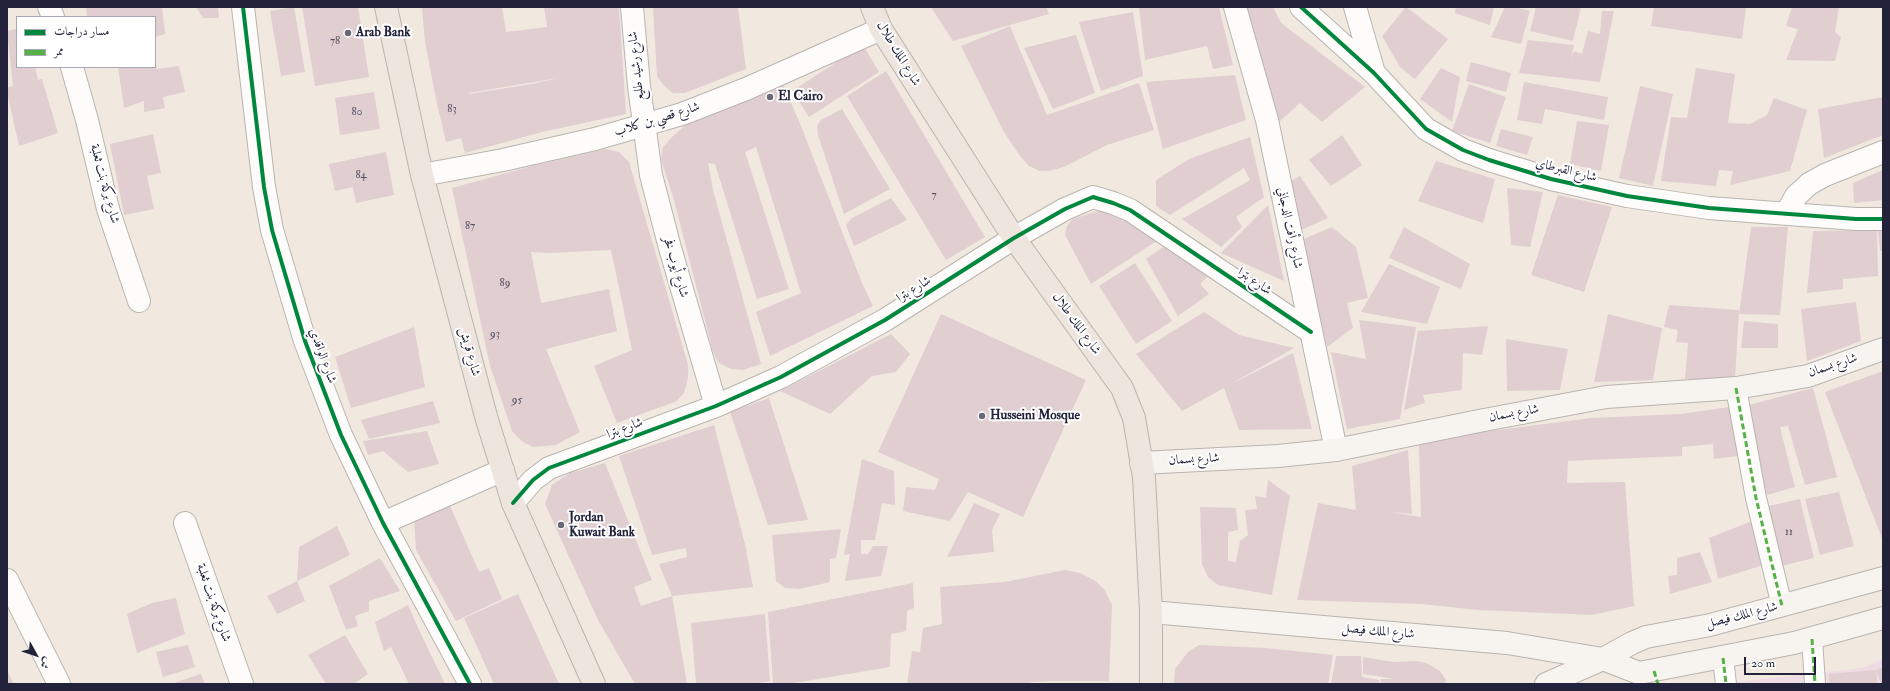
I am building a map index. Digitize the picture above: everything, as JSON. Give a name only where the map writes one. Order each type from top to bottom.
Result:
[{"type":"main road","name":"شارع قريش","points":[[386,7],[422,175],[487,420],[513,503],[594,684]]},
{"type":"main road","name":"شارع الملك طلال","points":[[872,7],[881,29],[1014,238],[1122,388],[1134,418],[1144,477],[1151,612],[1151,684]]},
{"type":"main road","name":"شارع بسمان","points":[[1141,463],[1278,456],[1336,450],[1606,397],[1736,388],[1808,376],[1883,349]]},
{"type":"main road","name":"شارع الملك فيصل","points":[[1546,684],[1603,659],[1632,643],[1646,638],[1710,625],[1883,578]]},
{"type":"main road","name":"شارع الملك فيصل","points":[[1151,612],[1507,643],[1603,659],[1646,678],[1722,658],[1812,638],[1883,618]]},
{"type":"street","name":"شارع الواقدي","points":[[243,7],[264,187],[272,230],[308,349],[341,435],[383,523],[470,684]]},
{"type":"street","name":"شارع رشيد طليع","points":[[632,7],[638,79],[644,125]]},
{"type":"street","name":"شارع رأفت الدجاني","points":[[1235,7],[1267,120],[1336,450]]},
{"type":"street","name":"شارع القبرطاي","points":[[1301,7],[1374,73],[1426,129],[1463,150],[1489,160],[1551,178],[1627,196],[1709,208],[1856,219],[1883,219]]},
{"type":"street","points":[[1355,7],[1374,73]]},
{"type":"street","name":"شارع قصي بن كلاب","points":[[422,175],[518,157],[595,140],[682,114],[746,89],[881,29]]},
{"type":"street","name":"شارع بركة بنت ثعلبة","points":[[72,68],[87,120],[108,209],[139,300]]},
{"type":"street","name":"شارع أيوب فخر","points":[[644,125],[651,175],[668,241],[716,406]]},
{"type":"street","points":[[1786,214],[1796,196],[1809,184],[1825,175],[1883,152]]},
{"type":"street","name":"شارع بترا","points":[[513,503],[533,480],[549,468],[716,406],[781,377],[885,320],[1014,238],[1065,209],[1093,197],[1113,202],[1130,210],[1311,332]]},
{"type":"street","points":[[1736,388],[1756,498],[1782,606]]},
{"type":"street","points":[[383,523],[503,470]]},
{"type":"street","name":"شارع بركة بنت ثعلبة","points":[[185,523],[242,684]]},
{"type":"street","points":[[7,580],[59,684]]},
{"type":"street","points":[[1812,638],[1815,684]]},
{"type":"street","points":[[1722,658],[1726,684]]},
{"type":"shaded area","points":[[1883,659],[1883,684],[1718,684],[1863,668]]},
{"type":"building","points":[[86,7],[162,7],[165,34],[156,37],[156,16],[87,16]]},
{"type":"building","points":[[196,7],[218,7],[219,18],[203,18]]},
{"type":"building","points":[[294,7],[305,72],[281,76],[270,11]]},
{"type":"building","points":[[302,7],[358,7],[369,77],[315,86]]},
{"type":"building","points":[[502,7],[506,32],[547,27],[544,7],[619,7],[626,114],[542,132],[465,153],[461,138],[446,142],[425,42],[422,8]],"holes":[[[558,78],[532,84],[469,94]]]},
{"type":"building","points":[[653,7],[738,7],[746,69],[685,93],[673,93],[664,86],[657,76]]},
{"type":"building","points":[[931,7],[1046,7],[1049,14],[953,41]]},
{"type":"building","points":[[1139,7],[1219,7],[1233,65],[1213,69],[1207,46],[1145,60]]},
{"type":"building","points":[[1246,7],[1273,7],[1281,23],[1365,87],[1322,122],[1300,103],[1271,129]]},
{"type":"building","points":[[1406,7],[1448,39],[1415,79],[1400,67],[1382,36]]},
{"type":"building","points":[[1456,7],[1494,7],[1490,25],[1455,13]]},
{"type":"building","points":[[1505,7],[1514,7],[1530,11],[1521,44],[1491,37]]},
{"type":"building","points":[[1536,7],[1581,7],[1573,41],[1530,31]]},
{"type":"building","points":[[1654,7],[1746,7],[1742,39],[1651,26]]},
{"type":"building","points":[[1792,7],[1839,7],[1835,32],[1841,37],[1835,61],[1786,60],[1798,29],[1786,26]]},
{"type":"building","points":[[1602,11],[1614,11],[1600,82],[1519,73],[1528,40],[1574,45],[1571,59],[1574,51],[1582,54],[1588,31],[1600,34]]},
{"type":"building","points":[[1133,12],[1143,76],[1101,91],[1079,22]]},
{"type":"building","points":[[1010,26],[1047,115],[1139,83],[1154,130],[1107,145],[1064,167],[1049,171],[1040,171],[1029,166],[1020,156],[1004,132],[961,46]]},
{"type":"building","points":[[16,29],[16,68],[35,68],[38,80],[42,79],[58,133],[19,146],[7,92],[7,88],[13,86],[7,31]]},
{"type":"building","points":[[1076,35],[1095,93],[1053,109],[1024,48]]},
{"type":"building","points":[[863,45],[879,72],[809,117],[792,91]]},
{"type":"building","points":[[1471,62],[1511,73],[1506,92],[1466,81]]},
{"type":"building","points":[[156,64],[157,69],[179,66],[185,92],[163,97],[165,108],[144,112],[144,101],[124,108],[118,68],[156,68]]},
{"type":"building","points":[[1441,68],[1460,77],[1452,122],[1420,99]]},
{"type":"building","points":[[1696,68],[1735,74],[1728,123],[1750,124],[1767,115],[1774,98],[1807,110],[1790,171],[1730,185],[1733,171],[1719,170],[1716,186],[1661,181],[1671,117],[1687,118]]},
{"type":"building","points":[[886,71],[985,237],[946,260],[847,96]]},
{"type":"building","points":[[1235,75],[1246,120],[1163,149],[1146,82]]},
{"type":"building","points":[[781,80],[801,126],[862,283],[873,306],[770,356],[756,312],[801,293],[756,147],[745,152],[789,289],[757,299],[715,164],[708,163],[713,190],[761,364],[743,370],[731,369],[719,363],[713,352],[674,200],[661,159],[663,147],[689,122]]},
{"type":"building","points":[[1524,82],[1608,97],[1604,120],[1545,109],[1542,124],[1517,120]]},
{"type":"building","points":[[1469,84],[1506,97],[1490,143],[1452,131]]},
{"type":"building","points":[[1640,86],[1673,94],[1653,186],[1619,178]]},
{"type":"building","points":[[374,92],[380,129],[340,135],[335,98]]},
{"type":"building","points":[[1883,97],[1883,135],[1824,158],[1818,109]]},
{"type":"building","points":[[842,109],[890,189],[844,214],[818,135],[817,126],[821,120]]},
{"type":"building","points":[[1577,121],[1609,125],[1601,171],[1570,164]]},
{"type":"building","points":[[1501,129],[1533,137],[1527,155],[1496,146]]},
{"type":"building","points":[[153,134],[161,173],[147,176],[154,209],[124,215],[110,144]]},
{"type":"building","points":[[1342,135],[1362,165],[1331,186],[1309,160]]},
{"type":"building","points":[[1250,137],[1264,197],[1236,217],[1242,227],[1221,247],[1182,219],[1250,180],[1244,168],[1170,215],[1156,206],[1156,180],[1189,159]]},
{"type":"building","points":[[606,149],[619,152],[629,162],[688,365],[688,378],[684,393],[677,401],[617,423],[594,366],[632,350],[611,250],[548,253],[531,252],[541,303],[609,289],[617,331],[546,349],[580,432],[556,445],[533,447],[523,442],[512,431],[490,366],[452,188],[536,165]]},
{"type":"building","points":[[386,152],[394,195],[356,203],[353,187],[335,191],[329,164]]},
{"type":"building","points":[[1436,161],[1495,179],[1483,223],[1418,201]]},
{"type":"building","points":[[1883,170],[1883,200],[1854,203],[1853,183]]},
{"type":"building","points":[[1300,176],[1328,218],[1296,232],[1284,185]]},
{"type":"building","points":[[1507,188],[1543,192],[1530,247],[1511,245]]},
{"type":"building","points":[[1558,195],[1612,207],[1584,292],[1531,275]]},
{"type":"building","points":[[891,198],[907,220],[854,246],[846,225],[852,218]]},
{"type":"building","points":[[1268,205],[1284,281],[1221,253]]},
{"type":"building","points":[[1107,208],[1158,240],[1091,284],[1065,235],[1067,226],[1073,219]]},
{"type":"building","points":[[1332,227],[1356,247],[1368,298],[1347,303],[1353,328],[1327,347],[1299,241]]},
{"type":"building","points":[[1404,227],[1470,264],[1461,289],[1389,258]]},
{"type":"building","points":[[1751,227],[1788,227],[1780,315],[1739,314]]},
{"type":"building","points":[[1877,230],[1878,276],[1843,279],[1843,289],[1807,293],[1813,231]]},
{"type":"building","points":[[1883,230],[1883,251],[1880,251],[1878,231]]},
{"type":"building","points":[[1169,243],[1210,274],[1200,284],[1209,294],[1178,316],[1146,259]]},
{"type":"building","points":[[1135,263],[1172,321],[1136,344],[1099,286]]},
{"type":"building","points":[[1389,264],[1440,287],[1427,324],[1361,312]]},
{"type":"building","points":[[1856,302],[1861,341],[1807,361],[1801,309]]},
{"type":"building","points":[[1669,305],[1739,310],[1735,379],[1685,379],[1688,343],[1676,342],[1678,330],[1664,327]]},
{"type":"building","points":[[1204,312],[1239,335],[1294,348],[1231,384],[1293,353],[1312,429],[1239,430],[1224,388],[1182,411],[1136,354]]},
{"type":"building","name":"Husseini Mosque","points":[[941,314],[1086,380],[1023,517],[968,492],[950,521],[903,511],[906,487],[935,490],[939,479],[878,452]]},
{"type":"building","points":[[1608,314],[1662,328],[1653,380],[1594,382]]},
{"type":"building","points":[[1359,320],[1416,327],[1400,419],[1347,429],[1331,352],[1366,359]]},
{"type":"building","points":[[1744,321],[1778,324],[1778,348],[1741,348]]},
{"type":"building","points":[[1488,326],[1482,355],[1463,353],[1462,390],[1423,395],[1425,403],[1404,410],[1418,331]]},
{"type":"building","points":[[414,327],[425,387],[351,408],[335,357]]},
{"type":"building","points":[[891,334],[910,354],[896,372],[872,376],[830,414],[780,391]]},
{"type":"building","points":[[1506,339],[1568,349],[1560,390],[1507,391]]},
{"type":"building","points":[[1883,371],[1883,541],[1825,392]]},
{"type":"building","points":[[1813,388],[1837,477],[1805,485],[1788,426],[1780,427],[1795,487],[1767,495],[1745,406]]},
{"type":"building","points":[[769,398],[808,520],[768,525],[730,412]]},
{"type":"building","points":[[433,401],[440,423],[369,439],[361,420]]},
{"type":"building","points":[[1736,406],[1746,455],[1714,459],[1713,444],[1682,447],[1682,456],[1568,461],[1567,483],[1625,482],[1634,606],[1592,615],[1478,610],[1422,604],[1297,600],[1318,503],[1356,510],[1352,466],[1408,450],[1412,514],[1391,512],[1421,517],[1419,444],[1475,433],[1591,418],[1681,414]]},
{"type":"building","points":[[714,425],[745,544],[753,587],[672,596],[659,564],[687,557],[686,548],[652,555],[619,456]]},
{"type":"building","points":[[427,431],[439,464],[408,472],[383,451],[368,455],[363,441]]},
{"type":"building","points":[[862,459],[894,471],[895,505],[882,503],[875,540],[861,540],[861,554],[868,554],[873,546],[888,546],[881,576],[845,581],[850,554],[844,555]]},
{"type":"building","points":[[605,463],[652,580],[634,587],[641,606],[672,596],[687,684],[635,684],[598,620],[545,504],[552,485],[570,473]]},
{"type":"building","points":[[1268,480],[1290,496],[1272,595],[1218,585],[1208,577],[1202,564],[1200,507],[1236,508],[1238,530],[1228,532],[1228,561],[1236,562],[1240,541],[1248,535],[1245,510],[1257,509],[1255,496],[1266,498]]},
{"type":"building","points":[[1839,492],[1854,546],[1820,555],[1805,499]]},
{"type":"building","points":[[447,499],[479,572],[489,568],[502,599],[456,621],[416,550],[414,519]]},
{"type":"building","points":[[1800,499],[1814,558],[1777,567],[1764,507]]},
{"type":"building","points":[[974,503],[1000,514],[992,530],[994,552],[947,557]]},
{"type":"building","points":[[1757,519],[1767,564],[1718,579],[1709,538]]},
{"type":"building","points":[[337,526],[350,555],[297,581],[299,547]]},
{"type":"building","points":[[841,529],[836,558],[830,559],[830,582],[799,589],[785,588],[776,581],[772,535]]},
{"type":"building","points":[[1700,552],[1712,582],[1670,594],[1668,576],[1677,575],[1677,558]]},
{"type":"building","points":[[380,558],[400,591],[369,601],[369,611],[355,616],[358,626],[346,630],[329,586]]},
{"type":"building","points":[[1065,570],[1080,573],[1094,580],[1104,589],[1112,605],[1109,681],[1051,681],[1031,682],[1031,684],[907,684],[912,651],[920,652],[923,628],[942,624],[940,587],[1005,582]]},
{"type":"building","points":[[297,581],[305,601],[277,614],[267,596]]},
{"type":"building","points":[[913,583],[914,608],[907,611],[906,631],[891,634],[890,667],[788,684],[773,684],[768,612]]},
{"type":"building","points":[[518,594],[559,684],[494,684],[464,618]]},
{"type":"building","points":[[176,598],[185,634],[137,653],[127,614],[152,603]]},
{"type":"building","points":[[408,605],[445,684],[409,684],[391,647],[384,651],[375,622]]},
{"type":"building","points":[[765,614],[770,681],[752,684],[696,684],[691,623]]},
{"type":"building","points":[[345,635],[368,674],[354,684],[326,684],[308,655]]},
{"type":"building","points":[[188,645],[195,667],[163,677],[156,652]]},
{"type":"building","points":[[1199,645],[1266,648],[1333,655],[1328,684],[1174,684],[1175,669],[1188,652]]},
{"type":"building","points":[[1336,656],[1361,656],[1362,677],[1379,680],[1380,684],[1331,684]]},
{"type":"building","points":[[1363,657],[1393,662],[1418,661],[1428,664],[1440,671],[1446,680],[1445,684],[1382,684],[1380,679],[1395,679],[1363,674]]},
{"type":"building","points":[[1883,667],[1883,684],[1881,684],[1876,670]]},
{"type":"building","points":[[7,670],[14,684],[7,684]]},
{"type":"building","points":[[1876,670],[1877,684],[1829,684],[1829,674]]},
{"type":"building","points":[[201,674],[205,684],[171,684]]},
{"type":"marked path","points":[[1736,388],[1756,498],[1782,606]]},
{"type":"marked path","points":[[1812,639],[1815,684]]},
{"type":"marked path","points":[[1723,658],[1726,684]]},
{"type":"marked path","points":[[1654,671],[1658,684]]},
{"type":"cycle path","points":[[243,7],[264,187],[272,230],[305,341],[341,435],[383,523],[470,684]]},
{"type":"cycle path","points":[[1301,7],[1374,73],[1426,129],[1463,150],[1489,160],[1551,179],[1627,196],[1709,208],[1856,219],[1883,219]]},
{"type":"cycle path","points":[[513,503],[533,480],[549,468],[716,406],[781,377],[885,320],[1014,238],[1065,209],[1093,197],[1130,210],[1311,332]]},
{"type":"place","name":"Arab Bank","points":[[348,33]]},
{"type":"place","name":"El Cairo","points":[[770,97]]},
{"type":"place","name":"Husseini Mosque","points":[[982,416]]},
{"type":"place","name":"Jordan Kuwait Bank","points":[[561,525]]}]
